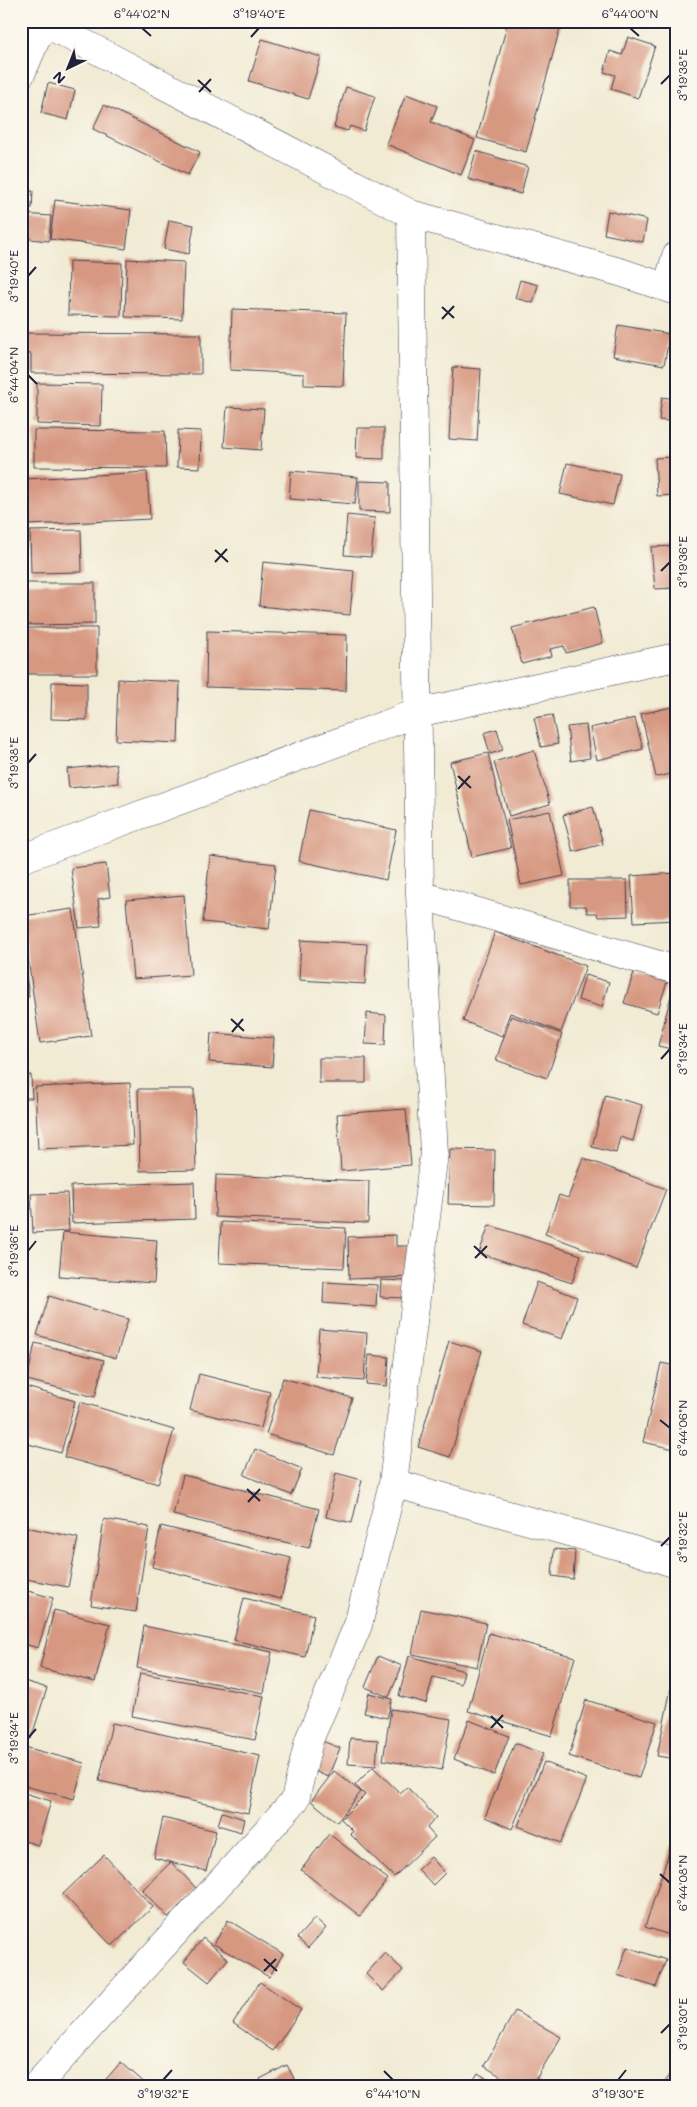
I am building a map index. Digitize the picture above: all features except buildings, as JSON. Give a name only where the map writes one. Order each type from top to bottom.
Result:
[{"type":"street","points":[[21,74],[42,22],[71,28],[411,214],[623,273],[671,290],[676,256]]},
{"type":"street","points":[[36,2086],[295,1800],[309,1740],[358,1625],[393,1483],[434,1153],[420,895],[411,214]]},
{"type":"street","points":[[21,859],[417,713],[676,657]]},
{"type":"street","points":[[420,895],[676,970]]},
{"type":"street","points":[[393,1483],[630,1549],[676,1564]]}]
